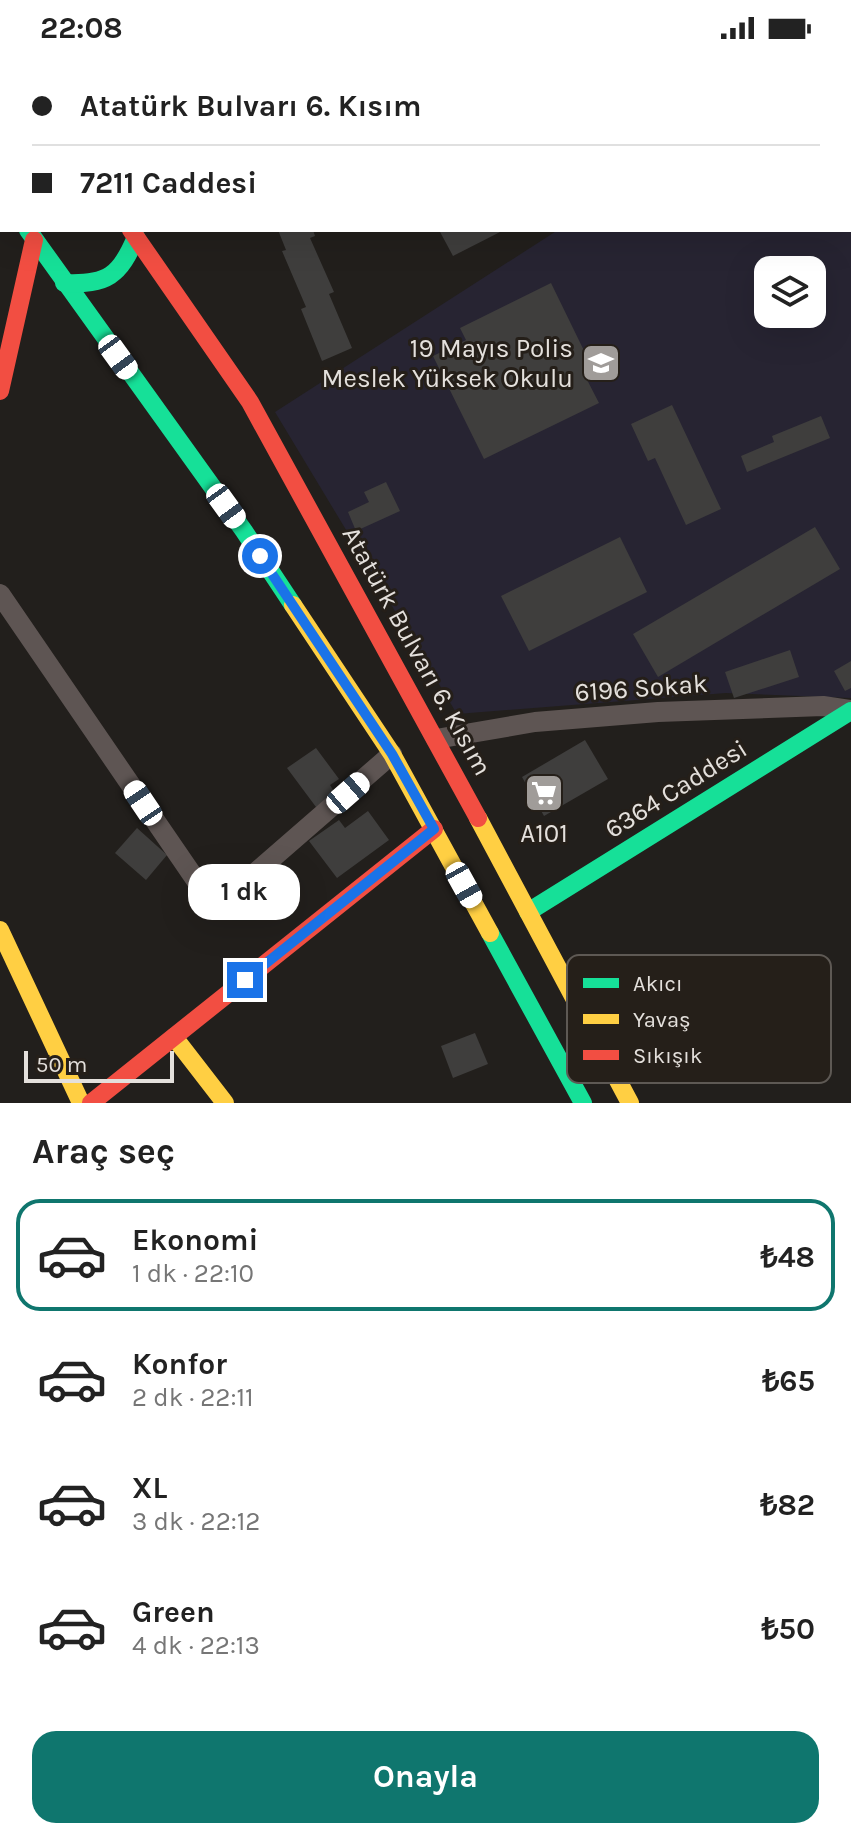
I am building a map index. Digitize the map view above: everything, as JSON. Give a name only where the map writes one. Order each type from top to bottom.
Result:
[{"type":"main road","points":[[64,283],[89,285],[113,278],[127,259],[135,232]]},
{"type":"main road","name":"Atatürk Bulvarı 6. Kısım","points":[[135,232],[250,402],[436,739],[567,985]]},
{"type":"main road","points":[[32,233],[64,283],[244,531],[392,754],[567,1074]]},
{"type":"main road","points":[[0,391],[32,233]]},
{"type":"main road","name":"6364 Caddesi","points":[[528,912],[851,711]]},
{"type":"main road","points":[[91,1103],[434,829]]},
{"type":"main road","points":[[0,930],[81,1103]]},
{"type":"main road","points":[[174,1037],[225,1103]]},
{"type":"main road","points":[[572,1083],[583,1103]]},
{"type":"main road","name":"Atatürk Bulvarı 6. Kısım","points":[[619,1083],[630,1103]]},
{"type":"street","points":[[0,594],[215,908],[392,754]]},
{"type":"street","name":"6196 Sokak","points":[[436,739],[535,722],[658,712],[823,706],[851,711]]},
{"type":"shaded area","name":"19 Mayıs Polis Meslek Yüksek Okulu","points":[[555,232],[851,232],[851,698],[726,693],[457,714],[275,412]]},
{"type":"building","points":[[279,232],[314,232],[315,236],[310,238],[334,292],[329,294],[352,348],[322,361],[301,309],[306,307],[282,251],[286,250]]},
{"type":"building","points":[[440,232],[500,232],[453,256]]},
{"type":"building","points":[[551,283],[591,365],[582,370],[599,403],[484,459],[433,356],[466,340],[460,328]]},
{"type":"building","points":[[672,405],[721,509],[686,525],[655,458],[648,461],[631,424]]},
{"type":"building","points":[[821,416],[830,438],[747,472],[741,456],[774,442],[772,436]]},
{"type":"building","points":[[386,482],[400,511],[356,531],[348,512],[369,502],[364,492]]},
{"type":"building","points":[[815,527],[840,569],[658,677],[633,634]]},
{"type":"building","points":[[620,537],[647,592],[529,651],[501,596]]},
{"type":"building","points":[[790,650],[799,677],[734,698],[725,672]]},
{"type":"building","points":[[851,661],[851,688],[845,691],[834,671]]},
{"type":"building","points":[[585,740],[608,779],[544,816],[522,777]]},
{"type":"building","points":[[316,748],[339,779],[330,785],[335,793],[316,807],[287,768]]},
{"type":"building","points":[[368,811],[389,840],[337,878],[309,841],[339,820],[345,828]]},
{"type":"building","points":[[137,828],[167,855],[146,880],[115,853]]},
{"type":"building","points":[[475,1033],[488,1064],[453,1078],[441,1046]]},
{"type":"traffic: fast","points":[[29,232],[244,531],[293,605]]},
{"type":"traffic: fast","points":[[64,283],[91,282],[110,275],[124,261],[136,237]]},
{"type":"traffic: fast","points":[[528,912],[851,711]]},
{"type":"traffic: fast","points":[[490,933],[567,1074]]},
{"type":"traffic: fast","points":[[572,1083],[583,1103]]},
{"type":"traffic: slow","points":[[293,605],[392,754],[490,933]]},
{"type":"traffic: slow","points":[[478,818],[567,985]]},
{"type":"traffic: slow","points":[[0,930],[81,1103]]},
{"type":"traffic: slow","points":[[174,1037],[225,1103]]},
{"type":"traffic: slow","points":[[619,1083],[630,1103]]},
{"type":"traffic: jam","points":[[132,232],[250,402],[478,818]]},
{"type":"traffic: jam","points":[[0,391],[34,240]]},
{"type":"traffic: jam","points":[[91,1103],[434,829]]},
{"type":"place","name":"19 Mayıs Polis Meslek Yüksek Okulu","points":[[601,363]]},
{"type":"place","name":"A101","points":[[544,793]]},
{"type":"route","points":[[245,980],[434,829],[392,754],[260,556]]}]
